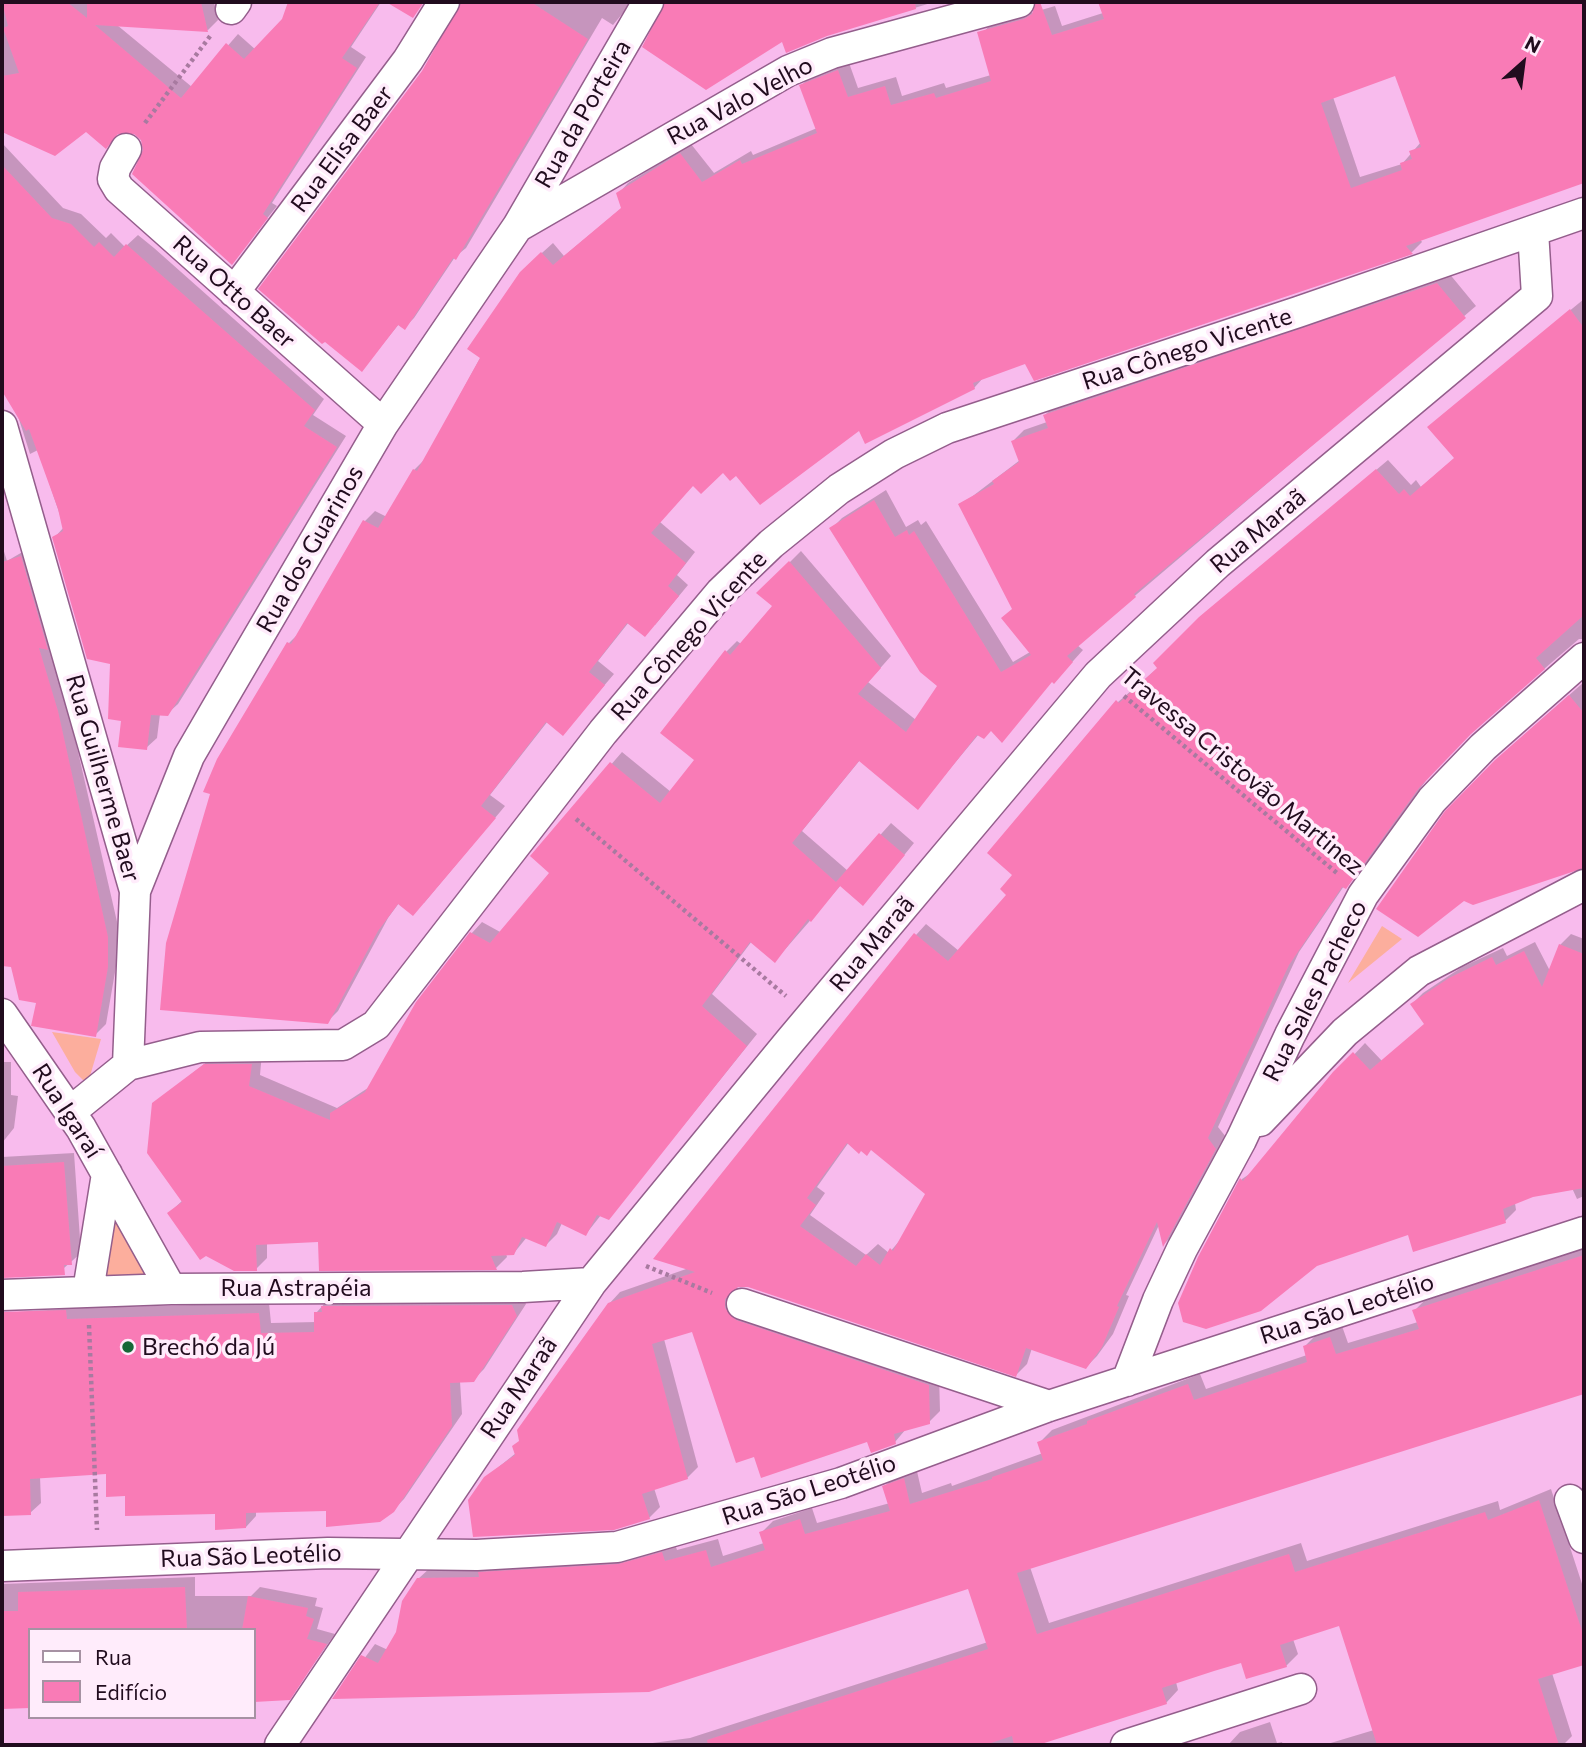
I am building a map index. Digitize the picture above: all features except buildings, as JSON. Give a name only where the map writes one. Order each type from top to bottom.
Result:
[{"type":"street","name":"Rua Elisa Baer","points":[[234,292],[408,60],[443,2]]},
{"type":"street","name":"Rua da Porteira","points":[[518,226],[648,2]]},
{"type":"street","name":"Rua Valo Velho","points":[[518,226],[788,71],[832,52],[1018,2]]},
{"type":"street","name":"Rua Otto Baer","points":[[126,149],[115,168],[113,178],[119,189],[383,424]]},
{"type":"street","name":"Rua Cônego Vicente","points":[[128,1065],[200,1047],[343,1045],[359,1038],[376,1025],[408,987],[551,798],[721,592],[771,544],[839,489],[894,454],[947,428],[1298,312],[1584,213]]},
{"type":"street","name":"Rua dos Guarinos","points":[[135,891],[189,756],[383,424],[518,226]]},
{"type":"street","name":"Rua Maraã","points":[[280,1745],[591,1283],[1098,675],[1218,563],[1537,296],[1532,230]]},
{"type":"street","name":"Rua Guilherme Baer","points":[[2,426],[135,891],[128,1065]]},
{"type":"street","name":"Rua Sales Pacheco","points":[[1127,1381],[1158,1300],[1363,895],[1402,839],[1452,779],[1584,658]]},
{"type":"street","points":[[1241,1140],[1345,1032],[1419,971],[1584,885]]},
{"type":"street","name":"Rua Igaraí","points":[[6,1026],[70,1112],[171,1289]]},
{"type":"street","points":[[70,1112],[128,1065]]},
{"type":"street","name":"Rua Igaraí","points":[[88,1291],[107,1174]]},
{"type":"street","name":"Rua São Leotélio","points":[[2,1566],[328,1553],[582,1551],[627,1545],[841,1483],[1049,1406],[1584,1232]]},
{"type":"street","name":"Rua Astrapéia","points":[[2,1294],[171,1289],[523,1287],[591,1283]]},
{"type":"street","points":[[742,1304],[1049,1406]]},
{"type":"street","points":[[1570,1500],[1584,1538]]},
{"type":"street","points":[[1126,1745],[1301,1689]]},
{"type":"path","points":[[126,149],[233,5]]},
{"type":"path","name":"Travessa Cristovão Martinez","points":[[1098,675],[1363,895]]},
{"type":"path","points":[[551,798],[811,1017]]},
{"type":"path","points":[[616,1254],[742,1304]]},
{"type":"path","points":[[88,1291],[98,1562]]},
{"type":"shaded area","points":[[1382,926],[1402,939],[1348,983]]},
{"type":"shaded area","points":[[52,1032],[101,1039],[90,1076],[84,1081],[75,1072]]},
{"type":"shaded area","points":[[108,1188],[165,1285],[93,1286]]},
{"type":"place","name":"Brechó da Jú","points":[[128,1347]]}]
